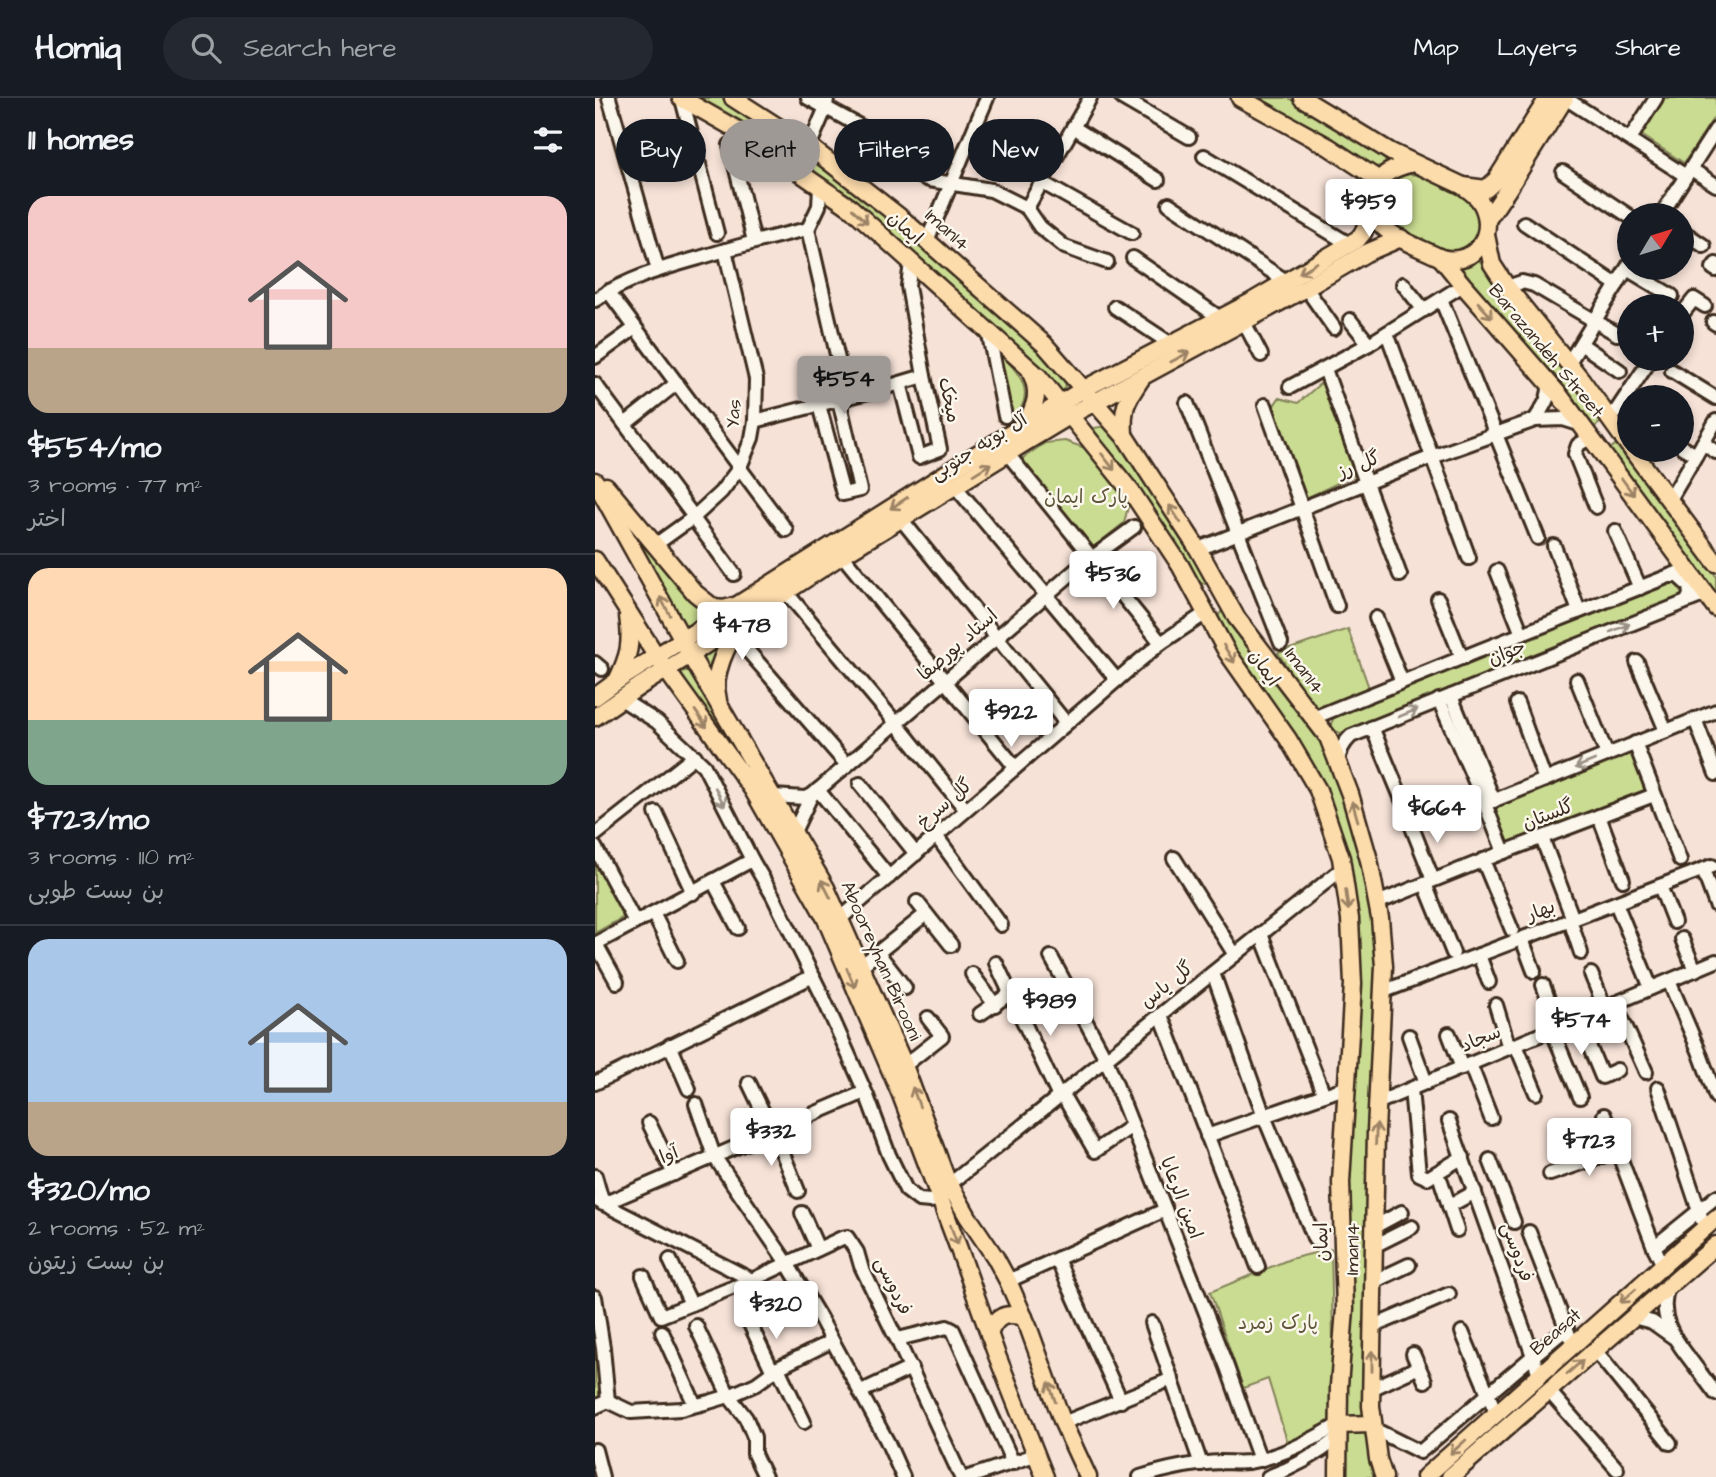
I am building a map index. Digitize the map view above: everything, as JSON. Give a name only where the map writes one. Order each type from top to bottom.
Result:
[{"type":"main road","name":"ایمان","points":[[682,98],[741,132],[851,208],[1029,368],[1088,436],[1155,526],[1180,565],[1227,652],[1288,738],[1318,790],[1341,858],[1350,919],[1353,984],[1341,1182],[1345,1308],[1339,1386],[1338,1477]]},
{"type":"main road","name":"Iman14","points":[[733,98],[766,119]]},
{"type":"main road","points":[[1241,98],[1329,147],[1379,180]]},
{"type":"main road","points":[[1463,186],[1486,188],[1496,180],[1548,98]]},
{"type":"main road","points":[[1413,163],[1388,172],[1379,180],[1374,190],[1373,207],[1380,224],[1388,232],[1441,258],[1450,260],[1465,257],[1478,248],[1508,189],[1565,98]]},
{"type":"main road","points":[[1305,99],[1391,152],[1463,186],[1479,200],[1485,212],[1487,227]]},
{"type":"main road","name":"Iman14","points":[[820,155],[901,218],[1044,344],[1075,378],[1118,429],[1198,549],[1234,612],[1328,737],[1350,794],[1369,860],[1384,966],[1377,1103],[1371,1389],[1378,1459],[1384,1477]]},
{"type":"main road","points":[[1075,378],[1114,373],[1286,281],[1358,239],[1373,207]]},
{"type":"main road","name":"Barazandeh Street","points":[[1487,227],[1492,264],[1617,430]]},
{"type":"main road","name":"آل بویه جنوبی","points":[[595,696],[617,681],[661,663],[690,656],[740,612],[1026,424],[1062,404],[1095,402],[1366,253],[1401,238]]},
{"type":"main road","name":"Barazandeh Street","points":[[1441,258],[1549,383],[1603,452],[1716,608]]},
{"type":"main road","points":[[1026,424],[1037,398],[1036,384],[1029,368]]},
{"type":"main road","points":[[1075,378],[1097,373],[1114,373]]},
{"type":"main road","points":[[1041,434],[1064,432],[1088,436],[1089,428],[1099,420],[1118,429],[1128,398],[1143,376]]},
{"type":"main road","points":[[1062,404],[1062,395],[1074,386],[1075,378]]},
{"type":"main road","name":"آل بویه جنوبی","points":[[595,717],[640,686],[683,640],[786,592],[1041,434],[1062,404]]},
{"type":"main road","points":[[1587,432],[1599,432],[1610,420]]},
{"type":"main road","points":[[1603,452],[1606,440],[1617,436]]},
{"type":"main road","name":"Barazandeh Street","points":[[1640,462],[1714,555]]},
{"type":"main road","points":[[595,473],[695,593],[714,608],[740,612],[734,635],[718,672],[716,693],[719,703]]},
{"type":"main road","name":"Abooreyhan Birooni","points":[[595,481],[690,656],[826,888],[904,1066],[950,1184],[1008,1281],[1063,1423],[1088,1477]]},
{"type":"main road","name":"Abooreyhan Birooni","points":[[595,560],[661,663],[753,790],[825,917],[901,1095],[1045,1477]]},
{"type":"main road","points":[[1190,583],[1197,589],[1206,589],[1212,583],[1212,574]]},
{"type":"main road","points":[[1209,618],[1216,608],[1226,606],[1234,612]]},
{"type":"main road","points":[[617,681],[631,645],[627,610]]},
{"type":"main road","points":[[640,686],[654,686],[685,696]]},
{"type":"main road","name":"Beasat","points":[[1425,1477],[1710,1224]]},
{"type":"main road","name":"Beasat","points":[[1450,1477],[1716,1245]]},
{"type":"main road","points":[[989,1334],[993,1324],[1002,1316],[1013,1314],[1024,1317]]},
{"type":"main road","points":[[1338,1431],[1374,1426]]},
{"type":"street","points":[[609,98],[616,122]]},
{"type":"street","points":[[682,98],[687,119]]},
{"type":"street","points":[[808,98],[827,103],[850,119]]},
{"type":"street","points":[[954,180],[987,98]]},
{"type":"street","points":[[1064,142],[1090,98]]},
{"type":"street","points":[[1122,98],[1189,138]]},
{"type":"street","points":[[1565,98],[1630,139],[1716,185]]},
{"type":"street","points":[[1630,139],[1656,98]]},
{"type":"street","points":[[820,120],[827,103]]},
{"type":"street","points":[[1073,127],[1158,180]]},
{"type":"street","points":[[1669,203],[1716,129]]},
{"type":"street","points":[[1204,156],[1349,244]]},
{"type":"street","points":[[1563,172],[1617,208]]},
{"type":"street","points":[[633,182],[658,270]]},
{"type":"street","points":[[704,182],[717,233]]},
{"type":"street","points":[[739,182],[754,242]]},
{"type":"street","points":[[927,241],[953,182],[991,190],[1027,208],[1040,227],[1065,247],[1107,262]]},
{"type":"street","points":[[1027,208],[1041,182],[1132,233]]},
{"type":"street","points":[[819,405],[843,494],[860,490],[808,229],[819,206],[820,187]]},
{"type":"street","points":[[1169,204],[1286,281]]},
{"type":"street","points":[[1524,223],[1617,285]]},
{"type":"street","points":[[595,300],[608,291],[658,270],[808,229]]},
{"type":"street","points":[[1694,239],[1704,246]]},
{"type":"street","name":"Yas","points":[[655,545],[721,492],[740,467],[752,438],[756,379],[725,250]]},
{"type":"street","points":[[1133,258],[1220,318]]},
{"type":"street","name":"میخک","points":[[900,383],[919,457],[940,449],[908,286],[911,262]]},
{"type":"street","points":[[1569,364],[1620,280]]},
{"type":"street","points":[[1648,280],[1669,294]]},
{"type":"street","points":[[1507,287],[1521,282],[1534,285],[1617,334]]},
{"type":"street","points":[[1403,284],[1424,310]]},
{"type":"street","points":[[1290,387],[1369,344],[1463,285]]},
{"type":"street","points":[[1306,288],[1334,328]]},
{"type":"street","points":[[608,291],[786,530]]},
{"type":"street","points":[[1441,299],[1538,538]]},
{"type":"street","points":[[1694,299],[1705,306]]},
{"type":"street","points":[[1115,307],[1171,344]]},
{"type":"street","points":[[1350,320],[1369,344]]},
{"type":"street","points":[[1244,322],[1261,355]]},
{"type":"street","points":[[595,357],[635,328]]},
{"type":"street","points":[[988,329],[1005,416]]},
{"type":"street","points":[[1387,333],[1469,558]]},
{"type":"street","points":[[1581,344],[1617,369]]},
{"type":"street","points":[[1325,369],[1400,575]]},
{"type":"street","points":[[1610,420],[1643,371]]},
{"type":"street","points":[[1671,371],[1716,398]]},
{"type":"street","points":[[755,421],[924,376]]},
{"type":"street","points":[[625,424],[677,383]]},
{"type":"street","points":[[1535,420],[1546,404],[1549,383]]},
{"type":"street","points":[[595,384],[734,574]]},
{"type":"street","points":[[1187,403],[1282,643]]},
{"type":"street","points":[[1265,405],[1337,606]]},
{"type":"street","points":[[1535,420],[1563,419],[1587,432],[1575,454],[1596,507]]},
{"type":"street","name":"گل رز","points":[[1198,549],[1432,457],[1535,420]]},
{"type":"street","points":[[1669,501],[1716,421]]},
{"type":"street","points":[[1703,443],[1716,452]]},
{"type":"street","points":[[1007,453],[1161,643]]},
{"type":"street","points":[[955,486],[1118,680]]},
{"type":"street","points":[[1137,500],[1134,527],[1155,526]]},
{"type":"street","points":[[901,519],[1066,723]]},
{"type":"street","name":"استاد پورصفا","points":[[814,793],[1091,557],[1134,527]]},
{"type":"street","points":[[1615,531],[1640,588]]},
{"type":"street","points":[[1554,546],[1579,611]]},
{"type":"street","points":[[842,555],[1016,767]]},
{"type":"street","name":"جوان","points":[[1314,718],[1688,569]]},
{"type":"street","points":[[1497,571],[1522,634]]},
{"type":"street","points":[[1670,576],[1678,576],[1689,586],[1690,595],[1687,601]]},
{"type":"street","points":[[786,592],[966,810]]},
{"type":"street","name":"جوان","points":[[1351,736],[1706,594]]},
{"type":"street","points":[[1438,599],[1462,658]]},
{"type":"street","name":"گل سرخ","points":[[840,919],[1161,643],[1209,618]]},
{"type":"street","points":[[1376,618],[1402,682]]},
{"type":"street","points":[[748,651],[847,765]]},
{"type":"street","points":[[1637,662],[1666,731]]},
{"type":"street","points":[[1577,680],[1607,755]]},
{"type":"street","points":[[1445,698],[1490,803],[1504,852]]},
{"type":"street","points":[[621,699],[657,722],[704,766],[813,976],[866,1092],[888,1155],[905,1190],[919,1200],[941,1199]]},
{"type":"street","points":[[1517,703],[1545,780]]},
{"type":"street","points":[[1338,708],[1328,722],[1329,729],[1340,737],[1351,736]]},
{"type":"street","points":[[1490,803],[1716,711]]},
{"type":"street","points":[[1695,719],[1716,774]]},
{"type":"street","points":[[1372,727],[1403,803]]},
{"type":"street","points":[[1338,763],[1344,743],[1351,736]]},
{"type":"street","points":[[1635,744],[1680,860]]},
{"type":"street","points":[[595,835],[695,757]]},
{"type":"street","points":[[860,784],[916,854]]},
{"type":"street","points":[[773,796],[805,798],[814,793]]},
{"type":"street","points":[[794,832],[814,793]]},
{"type":"street","points":[[814,793],[889,877]]},
{"type":"street","name":"گلستان","points":[[1377,903],[1654,795]]},
{"type":"street","points":[[656,813],[693,892]]},
{"type":"street","points":[[1599,816],[1623,880]]},
{"type":"street","points":[[1410,822],[1453,953]]},
{"type":"street","points":[[937,837],[1002,925]]},
{"type":"street","points":[[1542,838],[1581,953]]},
{"type":"street","points":[[595,847],[635,922]]},
{"type":"street","points":[[1174,858],[1235,955]]},
{"type":"street","points":[[617,982],[595,944],[752,860]]},
{"type":"street","points":[[1483,860],[1534,971]]},
{"type":"street","name":"بهار","points":[[1383,992],[1479,955],[1517,935],[1616,903],[1707,868],[1716,905]]},
{"type":"street","name":"گل یاس","points":[[950,1184],[1342,869]]},
{"type":"street","points":[[713,881],[738,928]]},
{"type":"street","points":[[1660,886],[1674,922]]},
{"type":"street","points":[[916,902],[951,945]]},
{"type":"street","points":[[1616,903],[1651,988]]},
{"type":"street","points":[[653,913],[677,961]]},
{"type":"street","points":[[861,966],[926,914]]},
{"type":"street","points":[[1261,934],[1324,1095]]},
{"type":"street","points":[[1682,939],[1695,970]]},
{"type":"street","points":[[877,953],[905,988]]},
{"type":"street","points":[[1479,955],[1489,982]]},
{"type":"street","name":"امین الرعایا","points":[[1051,957],[1106,1059],[1227,1367],[1260,1460]]},
{"type":"street","points":[[996,963],[1060,1096],[1095,1151],[1132,1126]]},
{"type":"street","name":"سجاد","points":[[1377,1103],[1715,963]]},
{"type":"street","points":[[1213,973],[1264,1116],[1315,1240]]},
{"type":"street","points":[[972,974],[995,1005]]},
{"type":"street","points":[[1591,974],[1646,1072]]},
{"type":"street","points":[[595,1083],[813,976]]},
{"type":"street","points":[[1669,981],[1716,1097]]},
{"type":"street","points":[[1543,985],[1555,1029],[1580,1097]]},
{"type":"street","points":[[980,1014],[1011,993]]},
{"type":"street","points":[[1496,1005],[1536,1093]]},
{"type":"street","points":[[1161,1015],[1258,1268]]},
{"type":"street","points":[[904,1066],[942,1036],[928,1018]]},
{"type":"street","points":[[1579,1019],[1602,1077],[1618,1070]]},
{"type":"street","points":[[1449,1034],[1491,1118]]},
{"type":"street","points":[[1409,1036],[1426,1083]]},
{"type":"street","points":[[670,1045],[689,1089]]},
{"type":"street","points":[[749,1083],[798,1191]]},
{"type":"street","points":[[1207,1136],[1347,1087]]},
{"type":"street","points":[[1658,1088],[1698,1212],[1710,1224]]},
{"type":"street","points":[[1411,1089],[1419,1174],[1428,1178],[1462,1157]]},
{"type":"street","name":"آوا","points":[[599,1201],[674,1174],[866,1092]]},
{"type":"street","points":[[696,1104],[714,1156],[787,1263],[887,1441],[903,1477]]},
{"type":"street","points":[[1604,1115],[1663,1265]]},
{"type":"street","name":"فردوسی","points":[[1449,1121],[1539,1375]]},
{"type":"street","points":[[649,1124],[674,1174]]},
{"type":"street","points":[[1551,1174],[1617,1151]]},
{"type":"street","points":[[1490,1160],[1514,1222]]},
{"type":"street","points":[[595,1176],[599,1201],[752,1280]]},
{"type":"street","points":[[1441,1181],[1457,1230]]},
{"type":"street","points":[[1449,1206],[1477,1198],[1503,1195]]},
{"type":"street","points":[[1654,1247],[1716,1197]]},
{"type":"street","points":[[1008,1281],[1165,1210]]},
{"type":"street","points":[[1374,1227],[1402,1212]]},
{"type":"street","points":[[802,1213],[818,1249]]},
{"type":"street","points":[[1374,1246],[1412,1227]]},
{"type":"street","points":[[1529,1232],[1573,1345]]},
{"type":"street","name":"فردوسی","points":[[643,1276],[661,1316],[752,1280],[847,1237],[857,1252],[860,1266],[896,1336],[901,1339],[947,1327],[953,1330],[1013,1463]]},
{"type":"street","points":[[1057,1259],[1121,1401]]},
{"type":"street","points":[[670,1260],[691,1304]]},
{"type":"street","points":[[1373,1282],[1409,1265]]},
{"type":"street","points":[[1668,1287],[1664,1308],[1673,1337],[1716,1394]]},
{"type":"street","points":[[1372,1327],[1449,1294]]},
{"type":"street","points":[[595,1297],[599,1348],[608,1401]]},
{"type":"street","points":[[1633,1317],[1652,1322],[1673,1337]]},
{"type":"street","points":[[1152,1323],[1201,1464]]},
{"type":"street","points":[[750,1324],[804,1422]]},
{"type":"street","points":[[696,1326],[729,1396],[746,1418],[754,1437],[754,1454],[765,1477]]},
{"type":"street","points":[[1374,1426],[1420,1452],[1567,1328]]},
{"type":"street","points":[[662,1332],[695,1405]]},
{"type":"street","points":[[1462,1332],[1496,1413]]},
{"type":"street","points":[[896,1336],[961,1477]]},
{"type":"street","points":[[608,1401],[631,1412],[681,1409],[729,1396],[756,1384],[775,1370],[832,1341]]},
{"type":"street","points":[[1595,1350],[1670,1443]]},
{"type":"street","points":[[1413,1354],[1425,1381]]},
{"type":"street","points":[[1371,1389],[1419,1367]]},
{"type":"street","points":[[860,1392],[911,1368]]},
{"type":"street","points":[[1063,1423],[1172,1379]]},
{"type":"street","points":[[1548,1390],[1617,1469]]},
{"type":"street","points":[[595,1407],[608,1401]]},
{"type":"street","points":[[1140,1477],[1201,1464],[1260,1460],[1338,1431]]},
{"type":"street","points":[[1268,1477],[1283,1472],[1322,1450],[1338,1431]]},
{"type":"street","points":[[595,1450],[602,1477]]},
{"type":"street","points":[[969,1477],[1035,1455]]},
{"type":"green space","points":[[692,98],[722,98],[757,119],[720,119]]},
{"type":"green space","points":[[1254,98],[1288,98],[1367,145],[1386,162],[1382,166],[1374,167],[1356,154]]},
{"type":"green space","points":[[1663,98],[1716,98],[1716,114],[1684,163],[1640,134]]},
{"type":"green space","points":[[820,163],[834,174],[834,182],[845,182],[891,219],[1025,337],[1066,380],[1064,390],[1058,394],[950,292],[804,182],[820,182]]},
{"type":"green space","points":[[1408,174],[1419,175],[1468,198],[1478,215],[1479,224],[1473,241],[1467,247],[1458,251],[1442,248],[1399,229],[1386,218],[1381,202],[1387,185]]},
{"type":"green space","points":[[1477,257],[1529,329],[1572,379],[1603,421],[1593,428],[1458,272]]},
{"type":"green space","points":[[995,349],[1012,366],[1023,384],[1025,393],[1019,412],[1009,422]]},
{"type":"green space","points":[[1322,382],[1355,475],[1306,498],[1273,407],[1279,398],[1298,403]]},
{"type":"green space","points":[[1108,427],[1120,437],[1208,579],[1205,584],[1195,582],[1098,442],[1094,428]]},
{"type":"green space","name":"پارک ایمان","points":[[1065,441],[1085,448],[1129,503],[1124,523],[1091,549],[1020,460],[1045,443]]},
{"type":"green space","points":[[1617,444],[1617,459],[1610,449]]},
{"type":"green space","points":[[1619,462],[1633,462],[1716,576],[1716,598]]},
{"type":"green space","points":[[605,491],[716,612],[685,632]]},
{"type":"green space","points":[[1670,582],[1685,586],[1683,598],[1343,734],[1335,731],[1331,725],[1333,719],[1343,712]]},
{"type":"green space","points":[[1221,612],[1229,614],[1322,739],[1347,800],[1365,874],[1379,963],[1366,1417],[1344,1418],[1345,1178],[1357,984],[1323,784],[1280,713],[1235,653],[1216,619]]},
{"type":"green space","points":[[1348,629],[1369,688],[1320,708],[1310,702],[1278,653]]},
{"type":"green space","points":[[729,637],[714,680],[695,659]]},
{"type":"green space","points":[[683,671],[692,675],[785,828],[685,685]]},
{"type":"green space","points":[[1632,752],[1648,791],[1506,848],[1490,809]]},
{"type":"green space","points":[[595,860],[626,916],[595,933]]},
{"type":"green space","name":"پارک زمرد","points":[[1331,1249],[1333,1340],[1329,1422],[1288,1444],[1268,1379],[1243,1388],[1210,1292],[1290,1259]]},
{"type":"green space","points":[[595,1354],[599,1356],[602,1395],[595,1401]]},
{"type":"green space","points":[[1367,1431],[1376,1477],[1343,1477],[1344,1432]]}]
